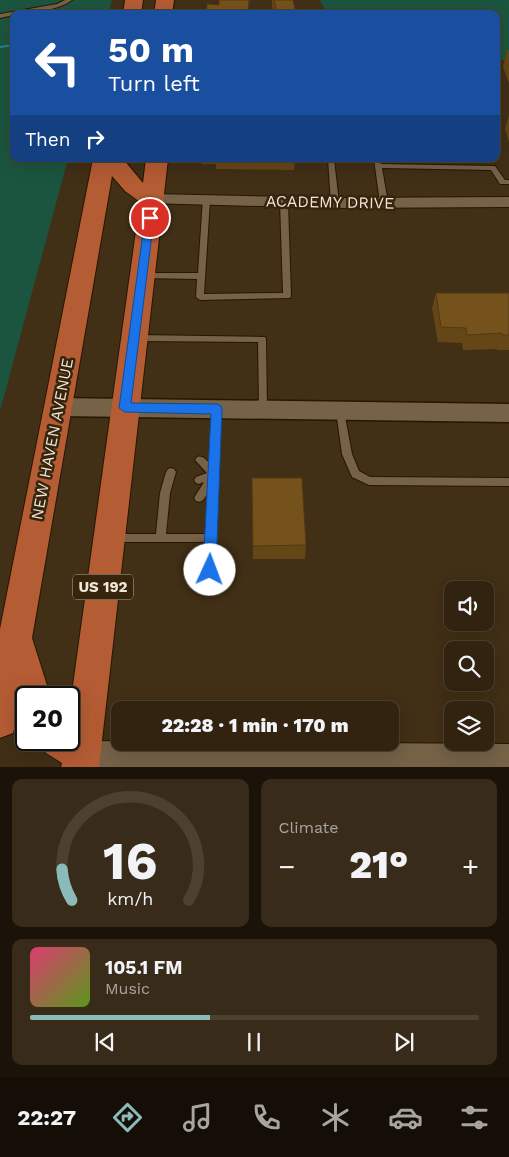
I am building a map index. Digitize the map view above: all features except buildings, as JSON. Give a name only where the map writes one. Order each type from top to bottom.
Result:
[{"type":"main road","name":"NEW HAVEN AVENUE","points":[[0,720],[103,162]]},
{"type":"main road","points":[[114,162],[125,181],[152,198]]},
{"type":"main road","name":"US 192","points":[[74,754],[109,538],[157,162]]},
{"type":"main road","points":[[16,636],[30,686]]},
{"type":"street","name":"ACADEMY DRIVE","points":[[152,198],[335,203],[509,202]]},
{"type":"street","points":[[58,407],[509,413]]},
{"type":"street","points":[[74,754],[422,762],[509,757]]},
{"type":"lane","points":[[32,10],[59,5],[70,0]]},
{"type":"lane","points":[[331,162],[335,203]]},
{"type":"lane","points":[[384,203],[378,163],[493,168],[503,182],[509,182]]},
{"type":"lane","points":[[206,200],[200,297],[287,296],[284,202]]},
{"type":"lane","points":[[142,276],[201,276]]},
{"type":"lane","points":[[134,338],[262,339],[263,410]]},
{"type":"lane","points":[[210,570],[217,409]]},
{"type":"lane","points":[[340,410],[347,454],[355,474],[369,481],[509,482]]},
{"type":"lane","points":[[200,460],[214,474]]},
{"type":"lane","points":[[161,538],[171,472]]},
{"type":"lane","points":[[199,480],[214,474]]},
{"type":"lane","points":[[198,498],[214,474]]},
{"type":"lane","points":[[168,492],[170,505]]},
{"type":"lane","points":[[109,538],[211,538]]},
{"type":"green space","points":[[0,0],[112,0],[109,10],[10,10],[10,162],[67,162],[0,411]]},
{"type":"green space","points":[[320,0],[509,0],[509,60],[500,60],[500,10],[325,10]]},
{"type":"waterway","points":[[0,47],[10,46]]},
{"type":"route","points":[[150,218],[125,408],[217,409],[210,570]]}]
